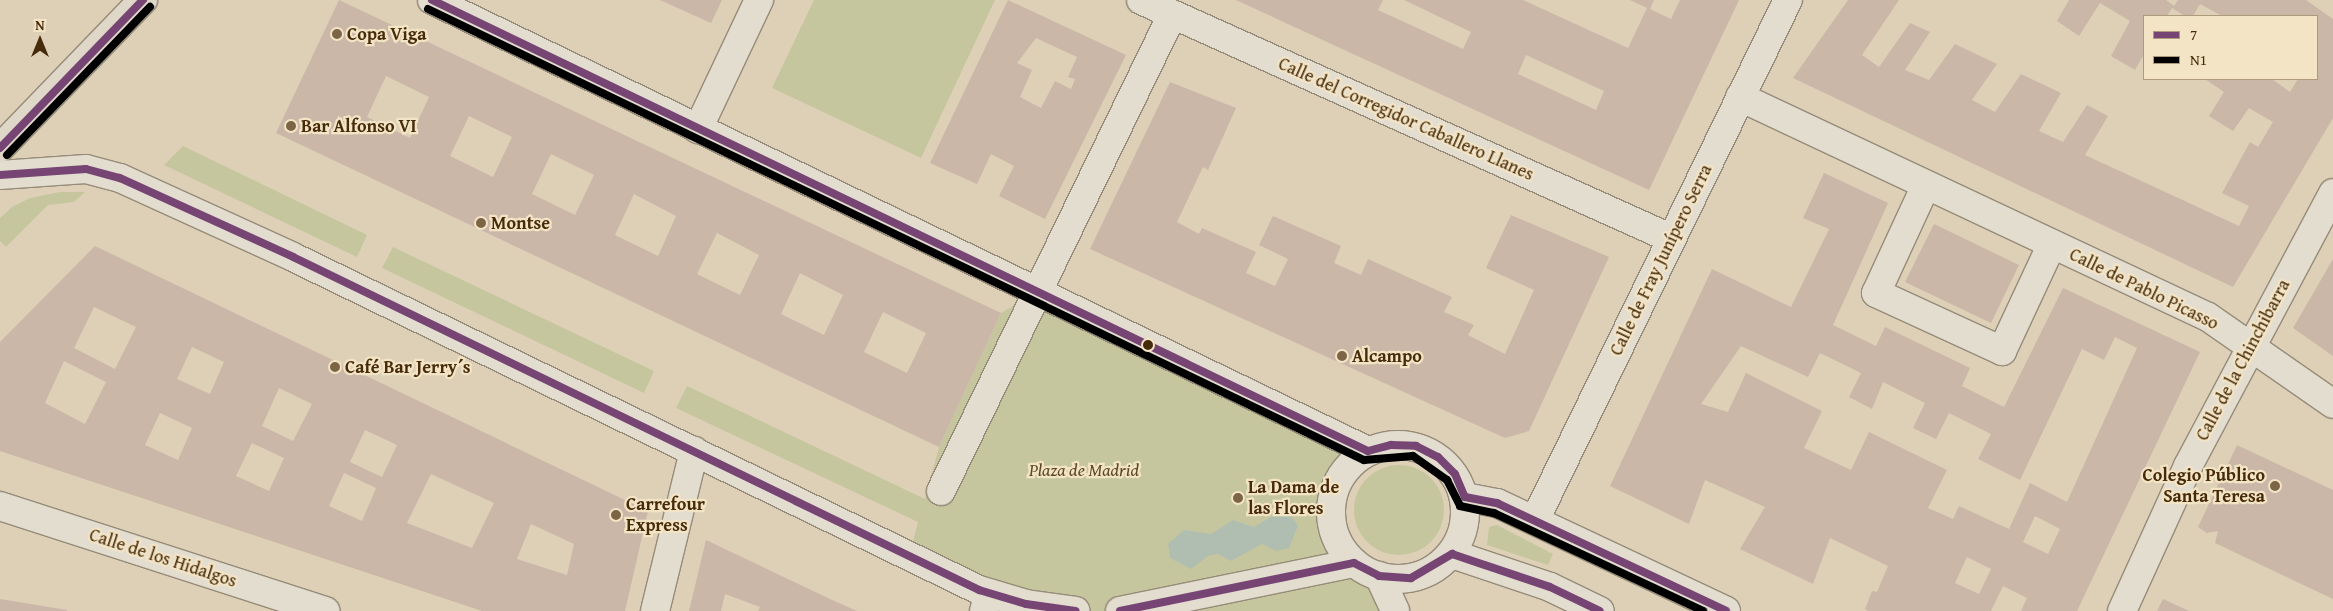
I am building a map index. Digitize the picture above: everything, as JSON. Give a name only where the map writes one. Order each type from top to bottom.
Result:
[{"type":"highway","points":[[0,148],[143,0]]},
{"type":"street","points":[[432,0],[1368,451]]},
{"type":"street","points":[[698,129],[759,0]]},
{"type":"street","name":"Calle del Corregidor Caballero Llanes","points":[[1141,0],[1670,238]]},
{"type":"street","name":"Calle de Fray Junípero Serra","points":[[1535,520],[1670,238],[1788,0]]},
{"type":"street","points":[[941,491],[1172,15]]},
{"type":"street","name":"Calle de Pablo Picasso","points":[[1740,97],[2208,317],[2333,404]]},
{"type":"street","points":[[0,175],[86,169],[120,178],[694,451],[987,602],[1076,611]]},
{"type":"street","name":"Calle de Pablo Picasso","points":[[1926,186],[1876,293],[1993,347],[2002,351],[2052,244]]},
{"type":"street","name":"Calle de la Chinchibarra","points":[[2122,611],[2188,466],[2250,346],[2333,193]]},
{"type":"street","points":[[1391,445],[1416,446],[1438,457],[1455,474],[1465,497],[1465,527],[1452,554],[1440,565],[1411,578],[1379,576],[1354,563],[1340,546],[1331,504],[1350,464],[1368,451],[1391,445]]},
{"type":"street","points":[[656,611],[694,451]]},
{"type":"street","points":[[1465,497],[1497,503],[1726,611]]},
{"type":"street","name":"Calle de los Hidalgos","points":[[0,506],[326,611]]},
{"type":"street","points":[[1452,554],[1550,587],[1600,611]]},
{"type":"street","points":[[1120,611],[1354,563]]},
{"type":"street","points":[[1379,576],[1395,611]]},
{"type":"green space","points":[[814,0],[995,0],[921,158],[772,88]]},
{"type":"green space","points":[[183,146],[367,235],[357,257],[164,165]]},
{"type":"green space","points":[[60,192],[85,192],[74,202],[48,205],[6,247],[0,241],[0,218],[12,207],[30,198]]},
{"type":"green space","points":[[393,247],[654,371],[644,393],[382,268]]},
{"type":"green space","name":"Plaza de Madrid","points":[[1038,291],[1368,451],[1350,464],[1337,483],[1331,504],[1332,525],[1340,546],[1354,563],[1379,576],[1395,611],[989,611],[910,554],[918,522],[676,408],[687,386],[925,499],[939,447],[1001,313]]},
{"type":"green space","points":[[1399,465],[1416,468],[1431,478],[1441,493],[1444,510],[1441,527],[1431,542],[1416,552],[1399,555],[1382,552],[1367,542],[1357,527],[1354,510],[1357,493],[1367,478],[1382,468]]},
{"type":"green space","points":[[1497,525],[1553,554],[1548,565],[1487,545],[1489,527]]},
{"type":"shaded area","points":[[1280,512],[1290,515],[1298,526],[1289,548],[1276,551],[1262,544],[1231,561],[1218,554],[1208,556],[1191,569],[1170,558],[1168,544],[1184,530],[1211,534],[1233,520],[1254,527]]},
{"type":"building","points":[[339,0],[1001,313],[939,447],[276,133]],"holes":[[[386,76],[429,97],[410,138],[367,117]],[[469,116],[512,137],[493,177],[450,156]],[[551,154],[594,175],[575,215],[532,194]],[[634,194],[676,216],[658,256],[615,235]],[[717,233],[759,255],[740,295],[697,274]],[[800,273],[843,295],[824,335],[781,314]],[[883,312],[926,333],[907,373],[864,352]]]},
{"type":"building","points":[[660,0],[722,0],[711,23]]},
{"type":"building","points":[[1008,0],[1126,55],[1045,219],[999,196],[1014,166],[991,154],[977,184],[930,163]],"holes":[[[1036,38],[1077,57],[1068,77],[1075,79],[1071,89],[1055,81],[1041,108],[1020,97],[1032,70],[1017,63]]]},
{"type":"building","points":[[1236,0],[1383,0],[1378,10],[1463,49],[1471,32],[1404,0],[1523,0],[1628,48],[1647,8],[1630,0],[1654,0],[1650,9],[1671,19],[1680,0],[1739,0],[1649,190]],"holes":[[[1526,55],[1604,91],[1596,110],[1518,74]]]},
{"type":"building","points":[[1848,0],[1899,0],[1862,55],[1879,67],[1910,23],[1930,32],[1905,70],[1929,80],[1955,44],[1997,64],[1972,100],[1995,112],[2021,74],[2061,93],[2039,131],[2063,142],[2087,105],[2108,116],[2085,155],[2239,226],[2249,206],[2222,193],[2250,142],[2258,147],[2273,122],[2249,108],[2233,131],[2209,116],[2224,92],[2206,80],[2273,80],[2290,92],[2297,80],[2318,80],[2318,15],[2220,15],[2200,4],[2194,15],[2183,15],[2172,8],[2168,15],[2143,15],[2143,56],[2135,70],[2111,56],[2130,21],[2100,3],[2079,36],[2057,21],[2069,0],[2166,0],[2174,6],[2178,0],[2306,0],[2333,19],[2333,118],[2233,287],[1793,78]]},
{"type":"building","points":[[1170,82],[1236,108],[1208,170],[1203,167],[1177,222],[1199,234],[1202,228],[1256,252],[1246,273],[1275,286],[1288,259],[1259,245],[1273,216],[1341,246],[1334,263],[1361,275],[1368,259],[1452,297],[1444,312],[1474,325],[1468,335],[1505,354],[1534,290],[1486,268],[1511,215],[1609,257],[1529,431],[1505,438],[1090,249]]},
{"type":"building","points":[[1824,173],[1888,203],[1833,325],[1876,346],[1885,327],[1970,368],[1962,386],[2004,407],[2063,288],[2200,352],[2077,611],[2021,611],[2027,598],[2003,586],[1991,611],[1868,611],[1865,609],[1872,591],[1877,592],[1888,566],[1830,538],[1813,584],[1740,549],[1765,507],[1705,480],[1689,524],[1610,486],[1712,269],[1791,307],[1829,229],[1803,218]],"holes":[[[2115,337],[2137,348],[2067,502],[2030,483],[2009,529],[1959,506],[1953,519],[1928,508],[1947,470],[1869,432],[1851,470],[1804,448],[1822,411],[1746,373],[1728,412],[1701,404],[1741,346],[1808,377],[1820,353],[1861,373],[1849,397],[1872,409],[1883,382],[1925,403],[1913,428],[1936,439],[1949,413],[1991,434],[1978,459],[2020,480],[2082,349],[2104,360]],[[2035,516],[2060,529],[2048,554],[2023,542]],[[1967,557],[1991,569],[1979,594],[1955,583]]]},
{"type":"building","points":[[1934,224],[2019,265],[1991,323],[1905,282]]},
{"type":"building","points":[[95,246],[648,511],[625,611],[482,611],[0,451],[0,342]],"holes":[[[94,307],[136,327],[115,369],[74,348]],[[192,347],[224,362],[210,394],[177,379]],[[64,361],[106,382],[85,424],[45,403]],[[279,388],[312,404],[293,441],[262,426]],[[160,413],[192,428],[178,460],[145,445]],[[365,430],[397,445],[382,477],[350,462]],[[252,443],[284,458],[269,491],[236,476]],[[344,473],[376,488],[362,521],[329,506]],[[431,474],[494,503],[472,548],[407,523]],[[531,524],[574,544],[567,575],[517,559]]]},
{"type":"building","points":[[2333,259],[2333,356],[2293,328]]},
{"type":"building","points":[[2237,445],[2333,490],[2333,599],[2215,543],[2218,531],[2207,533],[2198,527]]},
{"type":"building","points":[[706,540],[857,611],[758,611],[760,607],[725,594],[721,611],[689,611]]},
{"type":"building","points":[[0,599],[67,610],[67,611],[0,611]]},
{"type":"building","points":[[2163,599],[2189,611],[2157,611]]},
{"type":"transit line","name":"7","points":[[0,148],[143,0]]},
{"type":"transit line","name":"7","points":[[432,0],[1368,451],[1391,445],[1416,446],[1438,457],[1455,474],[1465,497],[1497,503],[1726,611]]},
{"type":"transit line","name":"N1","points":[[7,155],[150,7]]},
{"type":"transit line","name":"N1","points":[[428,9],[1364,460],[1413,456],[1447,480],[1460,506],[1494,513],[1703,611]]},
{"type":"transit line","name":"7","points":[[0,175],[86,169],[120,178],[293,257],[979,590],[1026,604],[1076,611]]},
{"type":"transit line","name":"7","points":[[1120,611],[1354,563],[1379,576],[1411,578],[1452,554],[1550,587],[1600,611]]},
{"type":"place","name":"Copa Viga","points":[[337,34]]},
{"type":"place","name":"Bar Alfonso VI","points":[[291,126]]},
{"type":"place","name":"Montse","points":[[481,223]]},
{"type":"place","name":"Alcampo","points":[[1342,356]]},
{"type":"place","name":"Café Bar Jerry´s","points":[[335,367]]},
{"type":"place","name":"Colegio Público Santa Teresa","points":[[2275,486]]},
{"type":"place","name":"La Dama de las Flores","points":[[1238,498]]},
{"type":"place","name":"Carrefour Express","points":[[616,515]]}]
